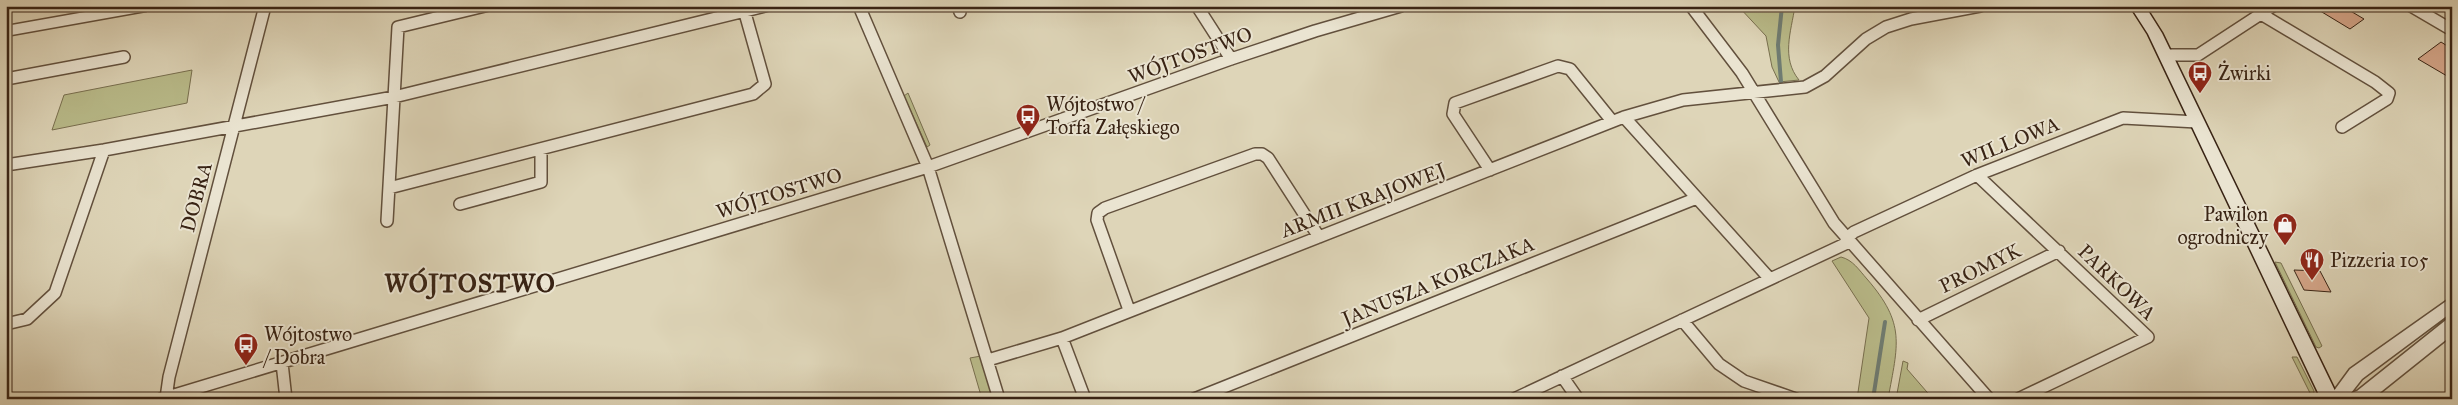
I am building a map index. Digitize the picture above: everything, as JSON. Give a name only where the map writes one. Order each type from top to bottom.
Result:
[{"type":"main road","points":[[2137,6],[2155,33],[2330,399]]},
{"type":"street","points":[[6,31],[146,6]]},
{"type":"street","name":"DOBRA","points":[[163,398],[265,6]]},
{"type":"street","points":[[387,221],[398,27],[485,6]]},
{"type":"street","points":[[6,165],[104,150],[394,97],[744,9],[765,6]]},
{"type":"street","points":[[859,6],[928,167],[999,399]]},
{"type":"street","points":[[1197,6],[1232,59]]},
{"type":"street","name":"WÓJTOSTWO","points":[[163,398],[928,167],[1232,59],[1315,31],[1401,6]]},
{"type":"street","points":[[1691,6],[1715,36],[1755,94],[1834,222],[1989,399]]},
{"type":"street","points":[[1755,94],[1805,87],[1818,82],[1860,44],[1884,28],[1980,6]]},
{"type":"street","points":[[2165,55],[2198,55],[2273,6]]},
{"type":"street","points":[[2411,6],[2452,30]]},
{"type":"street","points":[[389,188],[753,94],[765,84],[744,9]]},
{"type":"street","points":[[2261,14],[2389,93],[2387,98],[2342,127]]},
{"type":"street","points":[[6,79],[124,57]]},
{"type":"street","points":[[1490,170],[1453,114],[1456,103],[1558,66],[1570,69],[1612,121]]},
{"type":"street","name":"ARMII KRAJOWEJ","points":[[988,360],[1062,338],[1612,121],[1683,100],[1732,94],[1755,94]]},
{"type":"street","points":[[1624,117],[1770,279]]},
{"type":"street","name":"WILLOWA","points":[[1514,399],[1845,244],[1847,238],[1854,232],[1977,175],[2123,118],[2196,122]]},
{"type":"street","points":[[460,204],[541,182],[541,149]]},
{"type":"street","points":[[6,324],[27,319],[55,293],[104,150]]},
{"type":"street","points":[[1130,310],[1097,220],[1098,213],[1105,208],[1255,154],[1262,154],[1268,158],[1319,237]]},
{"type":"street","name":"PARKOWA","points":[[1977,175],[2148,337],[2018,399]]},
{"type":"street","name":"JANUSZA KORCZAKA","points":[[1194,399],[1697,198]]},
{"type":"street","name":"PROMYK","points":[[1918,320],[2059,251]]},
{"type":"street","points":[[2336,399],[2356,374],[2451,303]]},
{"type":"street","points":[[1682,320],[1719,364],[1744,381],[1796,399]]},
{"type":"street","points":[[2354,399],[2362,397],[2452,325]]},
{"type":"street","points":[[1062,338],[1085,399]]},
{"type":"street","points":[[282,363],[286,399]]},
{"type":"street","points":[[1562,376],[1578,399]]},
{"type":"green space","points":[[1738,6],[1795,6],[1789,54],[1793,72],[1799,80],[1779,82],[1772,67],[1766,36]]},
{"type":"green space","points":[[192,70],[187,103],[52,130],[64,95]]},
{"type":"green space","points":[[908,93],[930,145],[927,147],[904,96]]},
{"type":"green space","points":[[1841,257],[1852,263],[1880,295],[1893,322],[1896,335],[1896,349],[1888,399],[1857,399],[1869,318],[1832,261]]},
{"type":"green space","points":[[2275,262],[2281,263],[2322,346],[2319,348],[2316,347]]},
{"type":"green space","points":[[981,356],[994,399],[982,399],[970,358]]},
{"type":"green space","points":[[2292,357],[2297,357],[2314,391],[2313,399]]},
{"type":"green space","points":[[1903,361],[1908,363],[1907,369],[1933,399],[1896,399]]},
{"type":"building","points":[[2312,6],[2342,6],[2364,19],[2350,29]]},
{"type":"building","points":[[2441,42],[2452,49],[2452,72],[2447,76],[2418,59]]},
{"type":"building","name":"Pizzeria 105","points":[[2294,270],[2320,271],[2331,292],[2304,290]]},
{"type":"waterway","points":[[1781,82],[1778,45],[1782,6]]},
{"type":"waterway","points":[[1873,399],[1885,322]]},
{"type":"place","name":"Żwirki","points":[[2200,94]]},
{"type":"place","name":"Wójtostwo / Torfa Załęskiego","points":[[1028,137]]},
{"type":"place","name":"Pawilon ogrodniczy","points":[[2285,246]]},
{"type":"place","name":"Pizzeria 105","points":[[2312,281]]},
{"type":"place","name":"Wójtostwo / Dobra","points":[[246,366]]},
{"type":"district","name":"WÓJTOSTWO","points":[[470,283]]}]
